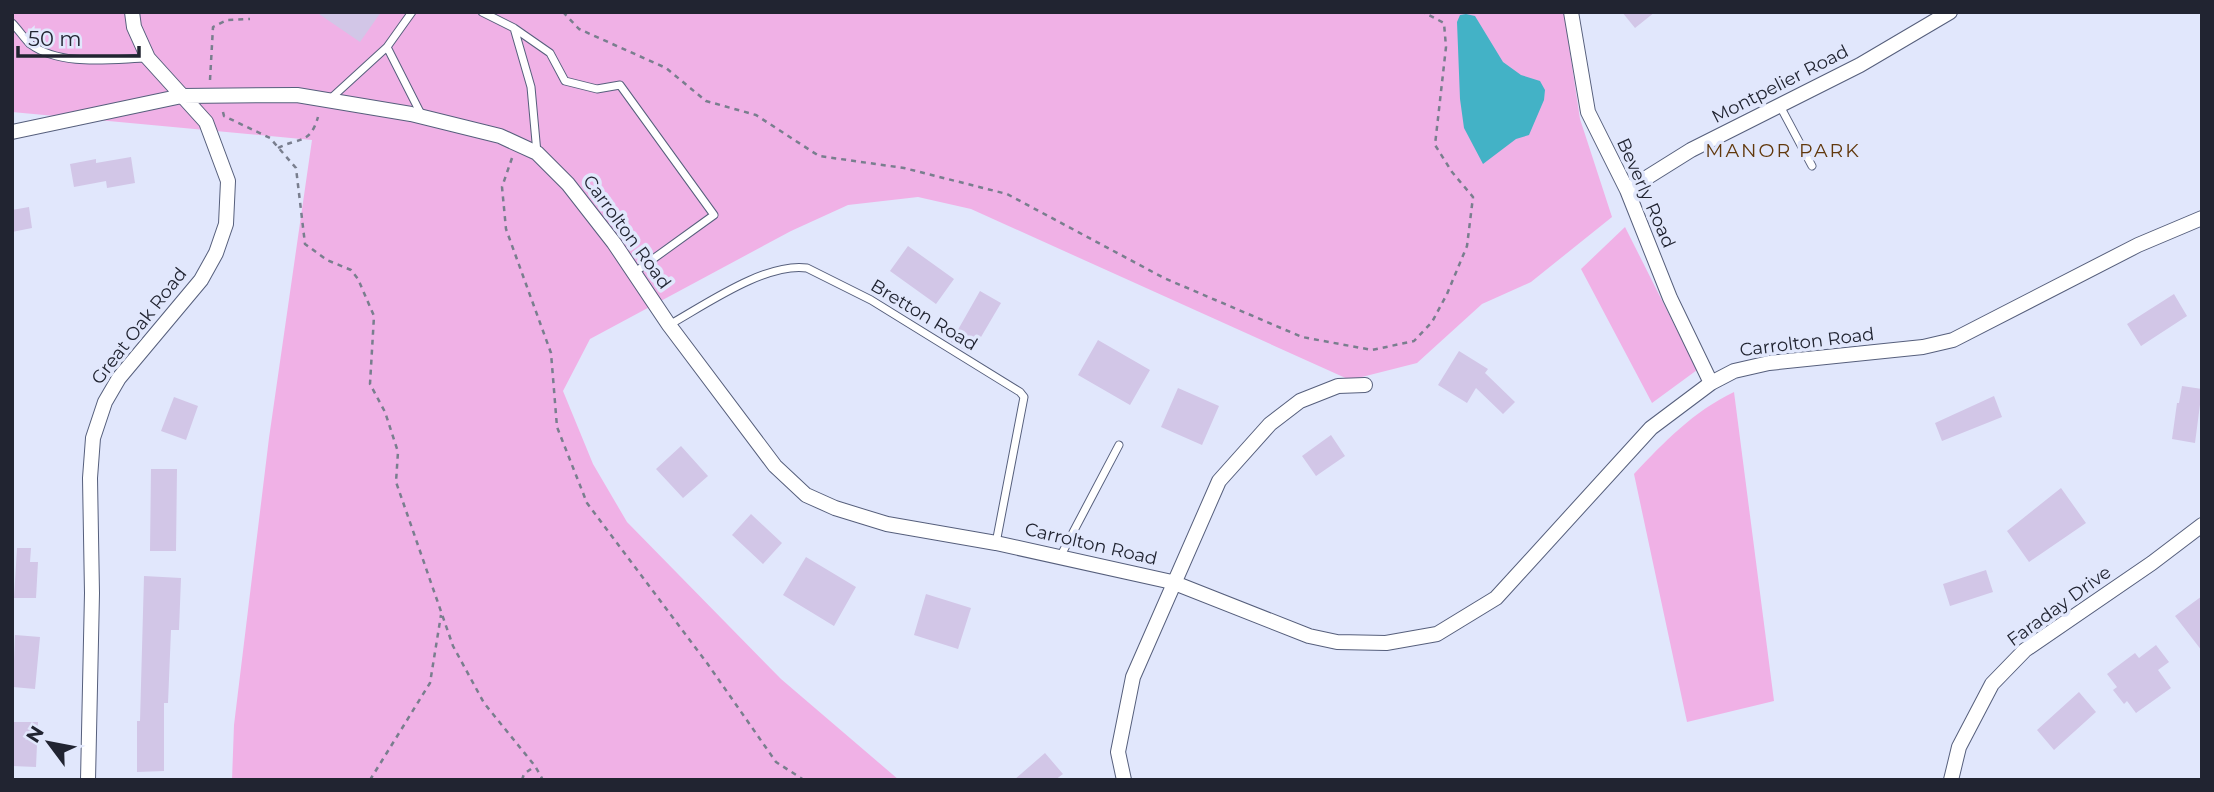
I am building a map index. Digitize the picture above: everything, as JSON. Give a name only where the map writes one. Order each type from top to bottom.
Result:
[{"type":"street","name":"Great Oak Road","points":[[88,780],[92,593],[90,478],[93,438],[105,402],[119,378],[201,279],[216,253],[226,224],[228,181],[206,122],[148,58],[134,27],[132,12]]},
{"type":"street","name":"Beverly Road","points":[[1571,12],[1587,111],[1627,190],[1670,298],[1711,383]]},
{"type":"street","name":"Montpelier Road","points":[[1627,190],[1691,150],[1860,65],[1950,12]]},
{"type":"street","name":"Carrolton Road","points":[[12,132],[182,96],[297,95],[422,116],[500,136],[537,153],[568,184],[775,466],[806,495],[835,508],[887,524],[996,543],[1172,582],[1309,636],[1337,642],[1386,643],[1437,634],[1496,598],[1651,428],[1711,383],[1734,371],[1769,363],[1923,348],[1953,340],[2138,245],[2201,219]]},
{"type":"street","points":[[1124,780],[1118,752],[1133,677],[1172,582],[1219,481],[1269,424],[1300,401],[1338,386],[1365,385]]},
{"type":"street","name":"Faraday Drive","points":[[1951,780],[1959,747],[1992,684],[2025,650],[2152,563],[2202,525]]},
{"type":"lane","points":[[329,100],[387,47],[412,12]]},
{"type":"lane","points":[[482,12],[514,28],[550,52],[565,81],[597,89],[620,85],[715,215],[635,272]]},
{"type":"lane","points":[[12,23],[30,44],[55,56],[94,60],[148,58]]},
{"type":"lane","points":[[514,28],[531,87],[537,153]]},
{"type":"lane","points":[[387,47],[422,116]]},
{"type":"lane","points":[[1779,106],[1812,166]]},
{"type":"lane","name":"Bretton Road","points":[[669,325],[746,283],[797,266],[807,268],[871,300],[1020,392],[1024,397],[996,543]]},
{"type":"lane","points":[[1060,557],[1119,444]]},
{"type":"path","points":[[564,12],[579,29],[666,68],[706,101],[756,115],[819,156],[904,168],[1007,194],[1164,278],[1201,294],[1302,337],[1372,350],[1414,341],[1432,322],[1467,246],[1473,197],[1452,172],[1435,145],[1447,47],[1444,23],[1423,12]]},
{"type":"path","points":[[250,19],[227,20],[213,27],[210,80],[216,96],[224,116],[270,138],[296,168],[305,244],[327,260],[351,270],[358,279],[374,316],[370,384],[385,412],[398,452],[396,482],[453,646],[484,703],[535,766],[543,780]]},
{"type":"path","points":[[278,148],[289,142],[301,141],[314,130],[318,117]]},
{"type":"path","points":[[517,144],[502,187],[506,229],[551,354],[557,427],[587,503],[707,663],[776,762],[804,780]]},
{"type":"path","points":[[370,780],[430,683],[442,611]]},
{"type":"path","points":[[522,780],[524,774],[535,766]]},
{"type":"shaded area","points":[[12,12],[1564,12],[1580,119],[1612,217],[1531,282],[1482,304],[1417,363],[1350,380],[971,209],[918,197],[848,205],[791,231],[590,339],[563,391],[593,464],[627,522],[781,679],[899,780],[232,780],[234,725],[269,438],[312,140],[12,112]]},
{"type":"shaded area","points":[[1625,227],[1697,370],[1652,403],[1581,269]]},
{"type":"shaded area","points":[[1734,392],[1774,701],[1687,722],[1634,474],[1693,418]]},
{"type":"water","points":[[1460,15],[1475,16],[1503,62],[1521,75],[1540,81],[1545,90],[1544,100],[1529,135],[1516,139],[1483,164],[1464,128],[1460,99],[1457,22]]},
{"type":"building","points":[[316,12],[381,12],[360,42]]},
{"type":"building","points":[[1622,12],[1655,12],[1635,28]]},
{"type":"building","points":[[131,157],[135,183],[107,188],[106,181],[74,187],[70,164]]},
{"type":"building","points":[[29,207],[32,228],[12,232],[12,210]]},
{"type":"building","points":[[908,246],[954,279],[936,304],[890,271]]},
{"type":"building","points":[[980,291],[1001,303],[971,354],[951,342]]},
{"type":"building","points":[[2174,294],[2187,316],[2141,346],[2127,324]]},
{"type":"building","points":[[1098,340],[1150,370],[1130,405],[1078,375]]},
{"type":"building","points":[[1459,351],[1488,369],[1485,373],[1515,402],[1503,414],[1476,388],[1467,403],[1438,385]]},
{"type":"building","points":[[2182,386],[2202,389],[2195,443],[2172,439]]},
{"type":"building","points":[[1178,388],[1219,406],[1202,445],[1161,427]]},
{"type":"building","points":[[1994,396],[2002,417],[1942,441],[1935,423]]},
{"type":"building","points":[[174,397],[198,406],[186,440],[161,431]]},
{"type":"building","points":[[1331,435],[1345,456],[1316,476],[1302,456]]},
{"type":"building","points":[[681,446],[708,476],[683,498],[656,469]]},
{"type":"building","points":[[151,469],[177,469],[176,551],[150,551]]},
{"type":"building","points":[[2061,488],[2086,523],[2029,562],[2007,531]]},
{"type":"building","points":[[751,514],[782,543],[763,564],[732,535]]},
{"type":"building","points":[[17,548],[31,548],[30,562],[38,562],[36,598],[14,598]]},
{"type":"building","points":[[806,557],[856,587],[834,626],[783,595]]},
{"type":"building","points":[[1986,570],[1993,592],[1950,606],[1943,584]]},
{"type":"building","points":[[144,576],[181,578],[179,630],[171,630],[168,703],[164,703],[164,771],[137,772],[137,721],[140,721]]},
{"type":"building","points":[[926,594],[971,608],[958,649],[914,635]]},
{"type":"building","points":[[2202,596],[2202,651],[2175,616]]},
{"type":"building","points":[[15,635],[40,637],[35,689],[13,687]]},
{"type":"building","points":[[2156,645],[2169,662],[2158,670],[2171,688],[2136,713],[2127,701],[2124,704],[2113,690],[2117,687],[2107,674],[2135,653],[2139,658]]},
{"type":"building","points":[[2079,692],[2096,712],[2054,750],[2037,730]]},
{"type":"building","points":[[12,722],[38,722],[36,767],[12,766]]},
{"type":"building","points":[[1045,753],[1063,774],[1055,780],[1014,780]]},
{"type":"district","name":"MANOR PARK","points":[[1783,150]]}]
